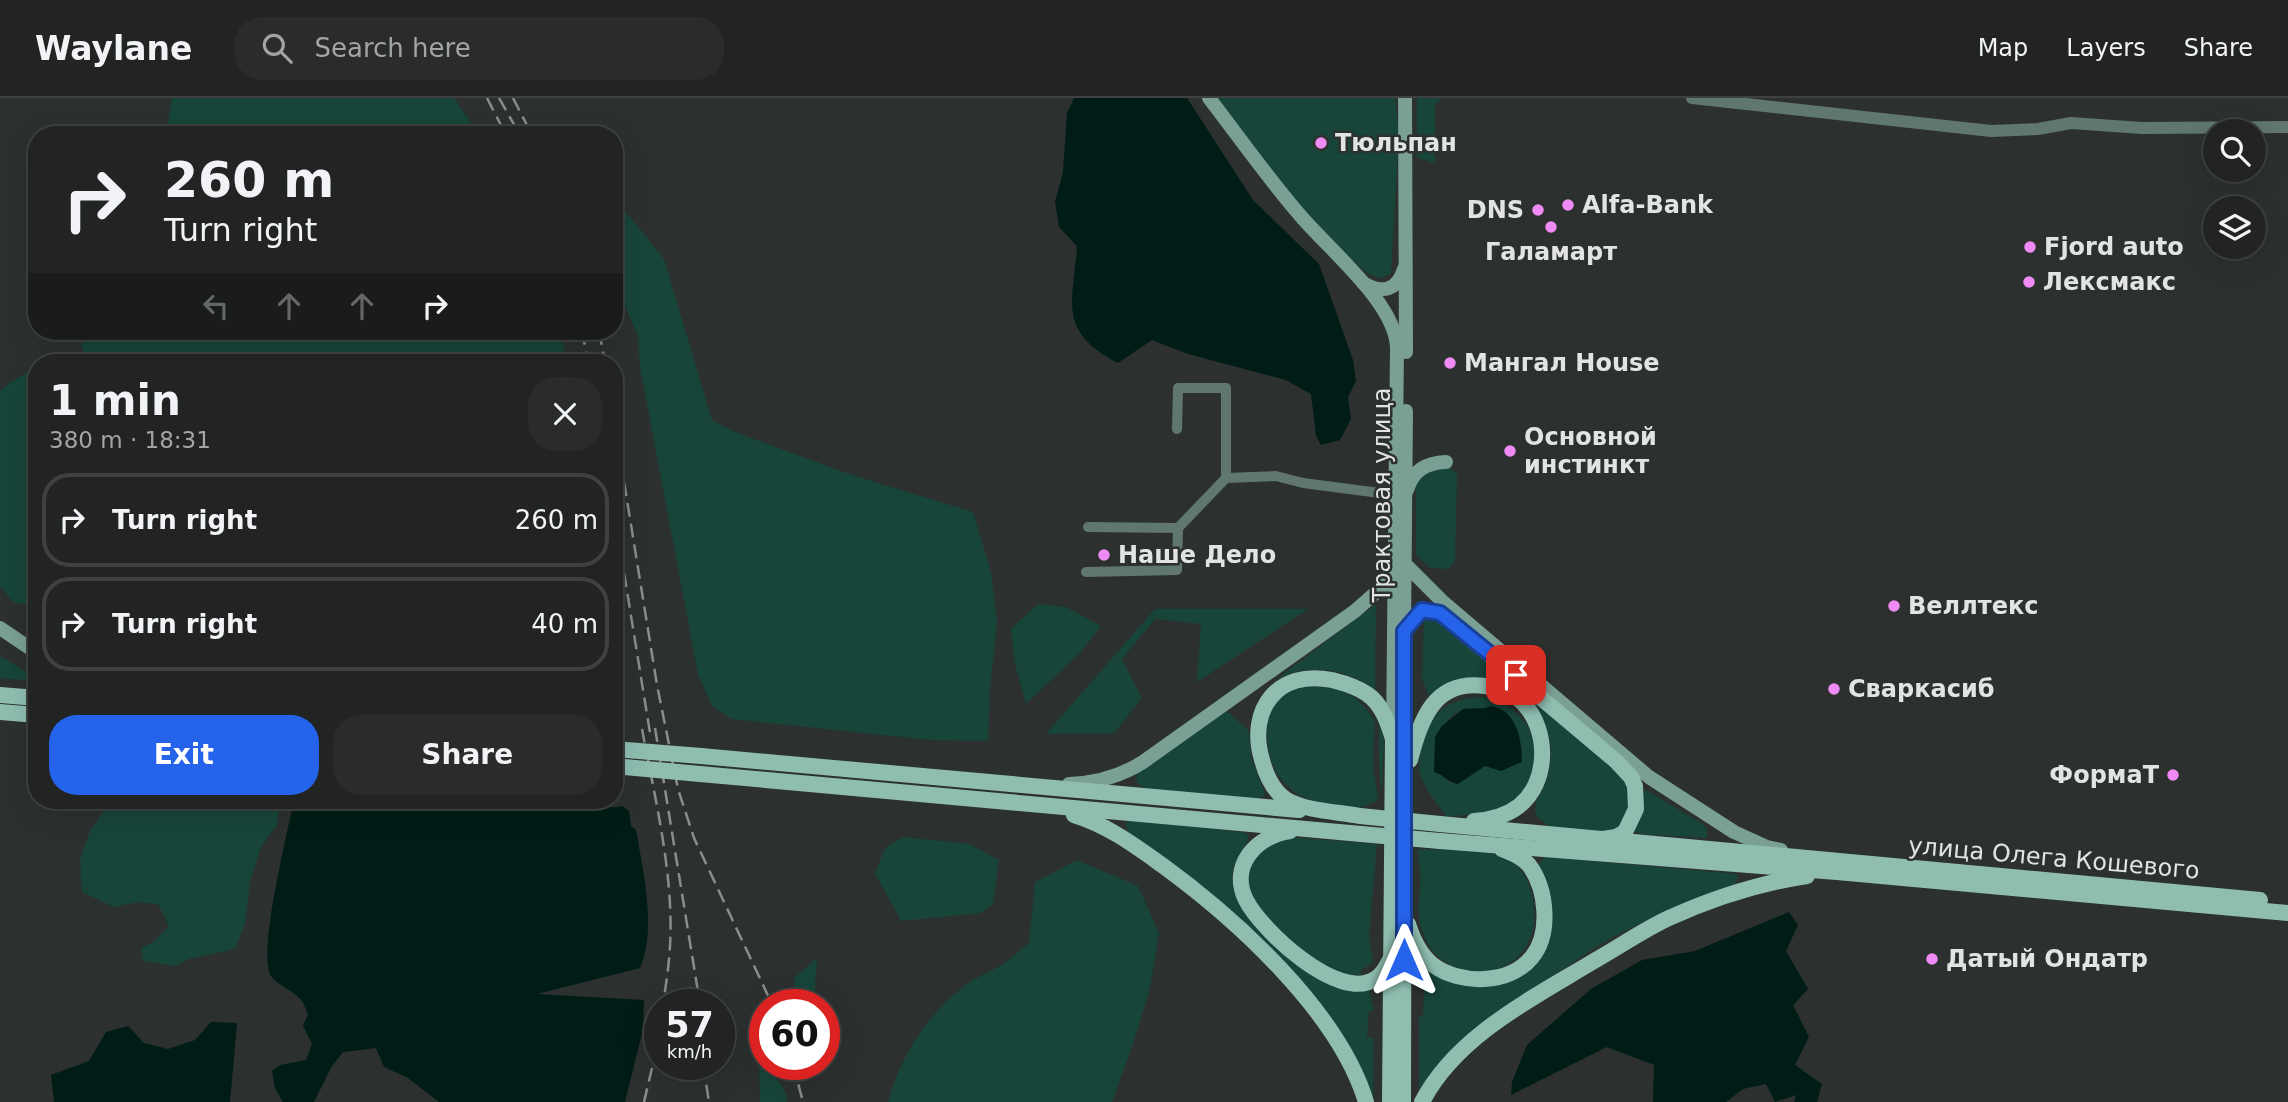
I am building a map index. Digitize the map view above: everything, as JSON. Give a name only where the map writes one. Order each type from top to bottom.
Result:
[{"type":"main road","points":[[1209,98],[1299,214],[1362,283],[1377,288],[1393,287],[1400,281],[1405,265]]},
{"type":"main road","name":"Трактовая улица","points":[[1400,495],[1405,265],[1405,98]]},
{"type":"main road","name":"Трактовая улица","points":[[1362,283],[1391,321],[1397,346],[1400,566],[1393,739],[1390,1102]]},
{"type":"main road","points":[[1400,495],[1423,467],[1446,462]]},
{"type":"main road","points":[[1011,782],[1086,783],[1138,766],[1355,611],[1389,581],[1400,566],[1649,777],[1734,832],[1767,847],[1816,858]]},
{"type":"main road","name":"Трактовая улица","points":[[1400,566],[1404,631],[1403,1102]]},
{"type":"main road","points":[[1404,631],[1422,610],[1440,613],[1626,771],[1636,786],[1634,814],[1622,834],[1603,839]]},
{"type":"main road","points":[[0,628],[28,647]]},
{"type":"main road","points":[[1360,816],[1297,804],[1279,792],[1265,768],[1259,746],[1258,726],[1263,708],[1275,692],[1296,681],[1311,678],[1337,681],[1368,694],[1381,708],[1393,739]]},
{"type":"main road","points":[[623,750],[1011,782],[1440,824],[1481,821],[1503,815],[1519,806],[1533,790],[1542,763],[1542,744],[1537,726],[1523,703],[1507,692],[1487,687],[1465,686],[1448,692],[1434,702],[1425,715],[1413,747],[1404,786]]},
{"type":"main road","points":[[0,695],[28,697]]},
{"type":"main road","points":[[0,712],[28,714]]},
{"type":"main road","points":[[623,767],[1440,841],[1837,872]]},
{"type":"main road","points":[[1009,803],[1068,813],[1098,823],[1136,847],[1226,916],[1303,997],[1342,1049],[1366,1102]]},
{"type":"main road","name":"улица Олега Кошевого","points":[[1440,824],[2288,902]]},
{"type":"main road","points":[[1361,834],[1290,831],[1271,836],[1258,844],[1246,858],[1241,873],[1242,889],[1248,904],[1285,945],[1308,964],[1332,977],[1350,982],[1370,982],[1383,971],[1392,955]]},
{"type":"main road","points":[[1405,916],[1414,940],[1424,956],[1449,974],[1471,979],[1496,977],[1524,965],[1537,949],[1543,931],[1545,913],[1541,892],[1525,861],[1490,845]]},
{"type":"main road","points":[[1422,1102],[1453,1061],[1491,1027],[1548,989],[1654,926],[1692,908],[1746,889],[1791,878],[1837,872]]},
{"type":"main road","name":"улица Олега Кошевого","points":[[1837,872],[2288,914]]},
{"type":"street","points":[[1692,98],[1990,131],[2038,129],[2071,124],[2142,128],[2288,127]]},
{"type":"street","points":[[1086,572],[1177,570],[1178,528],[1226,478],[1226,388],[1178,387],[1177,429]]},
{"type":"street","points":[[1226,478],[1276,476],[1303,483],[1400,495]]},
{"type":"street","points":[[1088,527],[1178,528]]},
{"type":"shaded area","points":[[172,98],[454,98],[474,126],[167,126]]},
{"type":"shaded area","points":[[1074,98],[1187,98],[1253,200],[1319,264],[1353,360],[1356,381],[1348,397],[1351,419],[1340,440],[1321,445],[1316,436],[1311,394],[1286,380],[1188,354],[1152,340],[1118,363],[1085,339],[1073,314],[1077,246],[1059,227],[1055,202],[1063,172],[1067,113]]},
{"type":"shaded area","points":[[1216,98],[1395,98],[1399,135],[1391,274],[1380,278],[1367,273],[1299,214]]},
{"type":"shaded area","points":[[1417,98],[1442,98],[1435,105],[1435,164],[1417,157]]},
{"type":"shaded area","points":[[623,208],[664,259],[712,420],[735,432],[852,475],[973,512],[991,572],[997,622],[988,741],[931,740],[731,719],[712,706],[698,674],[640,367],[638,335],[623,302]]},
{"type":"shaded area","points":[[87,340],[562,340],[565,354],[84,354],[81,344]]},
{"type":"shaded area","points":[[28,372],[27,604],[14,603],[0,586],[0,391]]},
{"type":"shaded area","points":[[1431,467],[1451,468],[1457,474],[1455,561],[1449,569],[1430,568],[1416,555],[1416,479]]},
{"type":"shaded area","points":[[1038,604],[1066,607],[1101,626],[1081,652],[1026,704],[1015,664],[1011,629]]},
{"type":"shaded area","points":[[1376,604],[1375,690],[1339,672],[1326,670],[1300,671],[1274,681]]},
{"type":"shaded area","points":[[1155,609],[1308,609],[1197,682],[1201,624],[1155,619],[1122,659],[1142,698],[1114,733],[1046,734]]},
{"type":"shaded area","points":[[1432,618],[1622,770],[1631,793],[1626,823],[1612,833],[1555,828],[1537,817],[1536,803],[1546,781],[1551,757],[1549,738],[1544,726],[1513,688],[1429,697],[1422,679],[1424,619]]},
{"type":"shaded area","points":[[0,656],[28,673],[28,680],[0,678]]},
{"type":"shaded area","points":[[1304,686],[1345,692],[1360,703],[1375,721],[1373,766],[1378,800],[1358,807],[1320,803],[1293,791],[1283,782],[1270,758],[1267,722],[1280,697]]},
{"type":"shaded area","points":[[1483,697],[1496,701],[1518,714],[1532,735],[1535,760],[1526,786],[1511,804],[1488,812],[1446,816],[1424,784],[1419,771],[1420,755],[1430,724],[1442,709],[1471,698]],"holes":[[[1485,708],[1485,766],[1458,784],[1449,782],[1442,774],[1441,727],[1455,713]]]},
{"type":"shaded area","points":[[1490,706],[1506,713],[1516,727],[1522,762],[1501,771],[1485,766],[1458,784],[1434,772],[1435,737],[1441,727],[1463,709]]},
{"type":"shaded area","points":[[1227,711],[1249,731],[1251,757],[1265,794],[1262,797],[1251,799],[1144,788],[1137,783],[1139,771]]},
{"type":"shaded area","points":[[1379,724],[1384,737],[1382,795],[1379,766]]},
{"type":"shaded area","points":[[1646,790],[1703,824],[1707,829],[1707,838],[1641,834],[1634,831],[1642,796]]},
{"type":"shaded area","points":[[623,807],[629,811],[631,826],[636,830],[645,881],[648,936],[640,968],[537,994],[644,1000],[643,1029],[625,1102],[439,1102],[408,1078],[384,1067],[376,1048],[343,1052],[332,1066],[314,1102],[283,1102],[275,1088],[272,1071],[280,1065],[306,1060],[312,1044],[303,1026],[308,1014],[303,1003],[271,976],[268,943],[292,809],[623,809]]},
{"type":"shaded area","points":[[106,809],[279,809],[277,825],[261,847],[250,882],[245,924],[235,949],[189,959],[176,966],[143,961],[141,948],[153,942],[169,926],[158,904],[139,902],[114,907],[82,892],[80,860],[90,831]]},
{"type":"shaded area","points":[[1133,819],[1247,833],[1248,840],[1234,865],[1232,876],[1235,895],[1247,915],[1359,990],[1369,989],[1374,1011],[1369,1011],[1367,1037],[1374,1038],[1373,1102],[1325,1017],[1131,836],[1125,825]]},
{"type":"shaded area","points":[[903,837],[969,844],[999,860],[993,904],[981,913],[901,921],[875,873],[885,848]]},
{"type":"shaded area","points":[[1288,837],[1377,844],[1369,935],[1373,960],[1360,971],[1362,975],[1348,975],[1333,970],[1303,952],[1276,928],[1253,901],[1246,873],[1258,852]]},
{"type":"shaded area","points":[[1418,849],[1467,850],[1493,854],[1513,862],[1520,869],[1533,899],[1533,927],[1525,949],[1509,964],[1489,971],[1468,971],[1448,964],[1431,948],[1419,918]]},
{"type":"shaded area","points":[[1546,857],[1737,874],[1738,877],[1734,884],[1641,923],[1604,942],[1483,1022],[1437,1066],[1419,1090],[1419,1017],[1423,1016],[1424,990],[1419,989],[1423,965],[1442,979],[1527,968],[1545,891],[1539,863]]},
{"type":"shaded area","points":[[1077,860],[1138,886],[1159,933],[1150,988],[1112,1102],[888,1102],[909,1051],[929,1020],[970,982],[1003,964],[1029,943],[1035,882]]},
{"type":"shaded area","points":[[1789,912],[1798,925],[1786,951],[1808,989],[1793,1005],[1809,1037],[1795,1065],[1822,1084],[1817,1102],[1794,1102],[1796,1095],[1775,1102],[1766,1084],[1743,1089],[1726,1102],[1653,1102],[1654,1065],[1607,1047],[1511,1095],[1512,1082],[1527,1045],[1591,989],[1642,960],[1695,951]]},
{"type":"shaded area","points":[[817,958],[815,989],[794,989],[795,977]]},
{"type":"shaded area","points":[[211,1022],[237,1023],[230,1102],[54,1102],[51,1075],[89,1061],[106,1032],[128,1026],[144,1043],[168,1049],[195,1040]]},
{"type":"shaded area","points":[[759,1080],[777,1080],[784,1089],[787,1102],[760,1102]]},
{"type":"railway","points":[[487,98],[501,126]]},
{"type":"railway","points":[[499,98],[515,126]]},
{"type":"railway","points":[[513,98],[527,126]]},
{"type":"railway","points":[[584,340],[586,354]]},
{"type":"railway","points":[[601,340],[603,354]]},
{"type":"railway","points":[[623,475],[657,685],[678,789],[694,838],[765,989]]},
{"type":"railway","points":[[623,566],[651,739]]},
{"type":"railway","points":[[655,728],[698,989]]},
{"type":"railway","points":[[642,729],[669,892],[670,946],[665,989]]},
{"type":"railway","points":[[644,1102],[649,1080]]},
{"type":"railway","points":[[706,1080],[709,1102]]},
{"type":"railway","points":[[797,1080],[803,1102]]},
{"type":"place","name":"Тюльпан","points":[[1321,143]]},
{"type":"place","name":"Alfa-Bank","points":[[1568,205]]},
{"type":"place","name":"DNS","points":[[1538,210]]},
{"type":"place","name":"Галамарт","points":[[1551,227]]},
{"type":"place","name":"Fjord auto","points":[[2030,247]]},
{"type":"place","name":"Лексмакс","points":[[2029,282]]},
{"type":"place","name":"Мангал House","points":[[1450,363]]},
{"type":"place","name":"Основной инстинкт","points":[[1510,451]]},
{"type":"place","name":"Наше Дело","points":[[1104,555]]},
{"type":"place","name":"Веллтекс","points":[[1894,606]]},
{"type":"place","name":"Сваркаcиб","points":[[1834,689]]},
{"type":"place","name":"ФормаТ","points":[[2173,775]]},
{"type":"place","name":"Датый Ондатр","points":[[1932,959]]},
{"type":"route","points":[[1404,960],[1404,631],[1418,612],[1428,610],[1440,613],[1516,675]]}]
